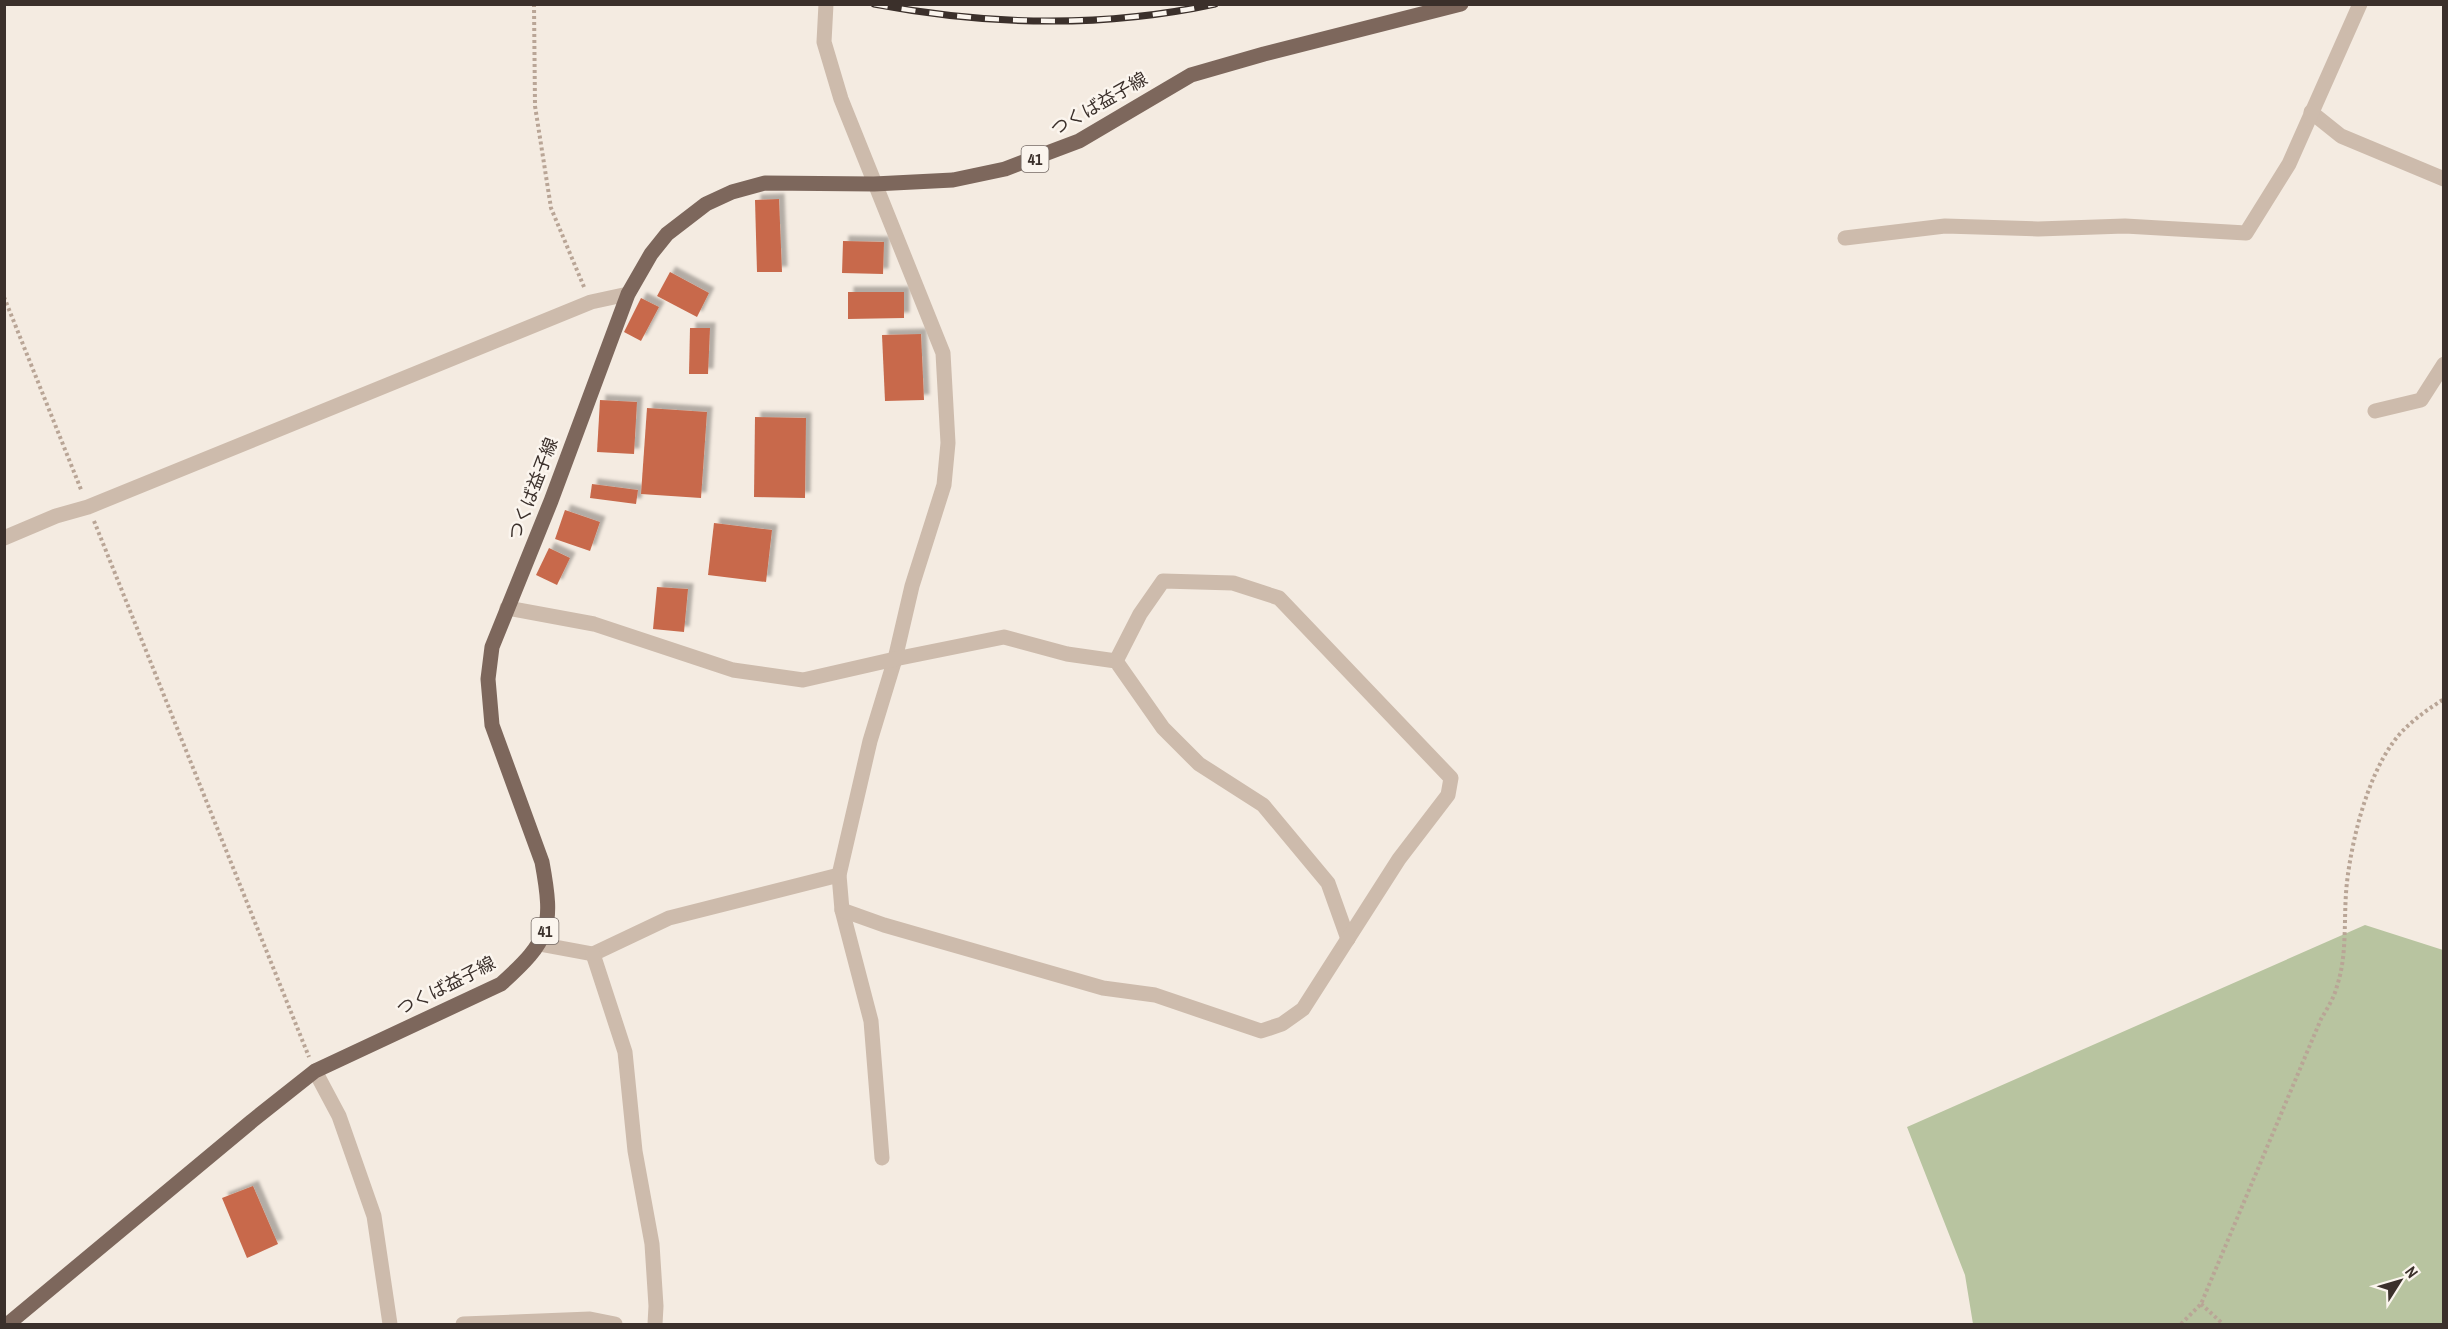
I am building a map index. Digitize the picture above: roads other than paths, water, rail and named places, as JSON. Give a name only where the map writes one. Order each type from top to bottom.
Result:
[{"type":"main road","name":"つくば益子線","points":[[8,1324],[252,1120],[315,1071],[501,984],[539,944],[547,925],[548,904],[542,862],[492,725],[488,679],[492,648],[551,501],[628,294],[651,254],[667,234],[706,204],[732,192],[765,183],[874,184],[953,180],[1005,169],[1079,141],[1191,75],[1461,4]]},
{"type":"street","points":[[826,4],[824,42],[841,99],[943,353],[948,443],[944,485],[912,586],[895,658],[870,741],[838,875],[842,910],[872,1021],[882,1158]]},
{"type":"street","points":[[1845,238],[1946,226],[2038,229],[2125,226],[2246,234],[2289,164],[2360,4]]},
{"type":"street","points":[[2311,112],[2341,136],[2444,179]]},
{"type":"street","points":[[4,537],[56,516],[88,507],[591,302],[628,294]]},
{"type":"street","points":[[2374,411],[2421,400],[2444,364]]},
{"type":"street","points":[[842,910],[884,925],[1102,988],[1155,995],[1261,1031],[1282,1024],[1303,1009],[1399,859],[1448,795],[1450,777],[1280,598],[1233,583],[1163,581],[1140,614],[1116,661]]},
{"type":"street","points":[[507,608],[594,624],[733,670],[802,680],[895,658],[1004,637],[1067,654],[1116,661],[1163,728],[1199,764],[1263,805],[1328,883],[1348,939]]},
{"type":"street","points":[[539,944],[593,954],[669,918],[838,875]]},
{"type":"street","points":[[593,954],[625,1052],[635,1151],[651,1244],[656,1306],[655,1324]]},
{"type":"street","points":[[315,1071],[339,1116],[374,1216],[390,1324]]},
{"type":"street","points":[[463,1324],[590,1319],[615,1324]]},
{"type":"railway","points":[[874,4],[959,16],[1045,21],[1131,17],[1215,4]]}]
